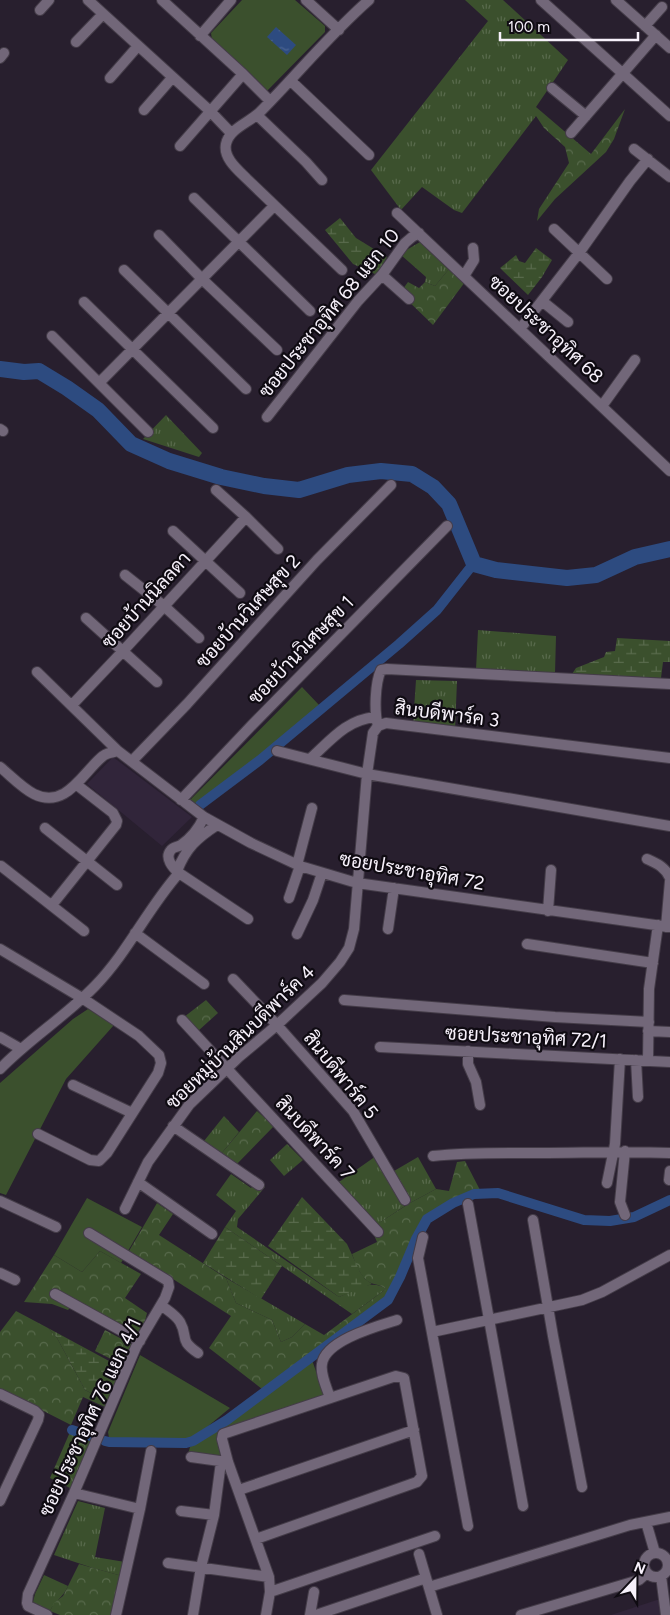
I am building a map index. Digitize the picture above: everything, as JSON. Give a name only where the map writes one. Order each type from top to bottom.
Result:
[{"type":"street","points":[[40,10],[49,0]]},
{"type":"street","points":[[88,0],[210,111],[231,133]]},
{"type":"street","points":[[162,0],[270,101]]},
{"type":"street","points":[[200,36],[231,0]]},
{"type":"street","points":[[306,0],[339,30]]},
{"type":"street","points":[[352,14],[356,0]]},
{"type":"street","points":[[342,270],[274,206],[233,164],[227,155],[225,147],[231,133],[257,115],[352,14],[369,0]]},
{"type":"street","points":[[541,0],[670,116]]},
{"type":"street","points":[[616,0],[670,48]]},
{"type":"street","points":[[645,26],[662,7]]},
{"type":"street","points":[[76,42],[103,14]]},
{"type":"street","points":[[571,133],[656,35]]},
{"type":"street","points":[[110,78],[138,46]]},
{"type":"street","points":[[180,146],[243,74]]},
{"type":"street","points":[[144,110],[172,78]]},
{"type":"street","points":[[291,80],[369,155]]},
{"type":"street","points":[[552,88],[586,116]]},
{"type":"street","points":[[257,115],[322,180]]},
{"type":"street","points":[[634,149],[670,177]]},
{"type":"street","points":[[520,330],[579,254],[630,181],[648,160]]},
{"type":"street","points":[[194,198],[310,311]]},
{"type":"street","points":[[98,382],[274,206]]},
{"type":"street","name":"ซอยประชาอุทิศ 68","points":[[397,213],[670,471]]},
{"type":"street","points":[[554,229],[607,279]]},
{"type":"street","name":"ซอยประชาอุทิศ 68 แยก 10","points":[[267,417],[358,301],[382,275],[405,243],[419,233]]},
{"type":"street","points":[[159,235],[277,350]]},
{"type":"street","points":[[464,276],[474,260],[473,248]]},
{"type":"street","points":[[124,270],[246,389]]},
{"type":"street","points":[[382,275],[409,299]]},
{"type":"street","points":[[542,301],[568,322]]},
{"type":"street","points":[[84,302],[213,428]]},
{"type":"street","points":[[52,336],[148,432]]},
{"type":"street","points":[[602,406],[635,360]]},
{"type":"street","name":"ซอยบ้านวิเศษสุข 2","points":[[132,761],[187,704],[316,562],[391,485]]},
{"type":"street","points":[[216,490],[246,516],[278,549]]},
{"type":"street","name":"ซอยบ้านนิลลดา","points":[[72,705],[246,516]]},
{"type":"street","name":"ซอยบ้านวิเศษสุข 1","points":[[181,800],[447,526]]},
{"type":"street","points":[[173,531],[240,593]]},
{"type":"street","points":[[125,575],[164,606],[199,638]]},
{"type":"street","points":[[86,618],[158,682]]},
{"type":"street","points":[[310,759],[347,726],[363,718],[377,721],[378,677],[381,670],[670,684]]},
{"type":"street","points":[[0,767],[33,794],[47,799],[62,794],[77,785],[105,755],[118,750],[37,672]]},
{"type":"street","name":"สินบดีพาร์ค 3","points":[[357,883],[367,774],[377,721],[670,758]]},
{"type":"street","name":"ซอยประชาอุทิศ 72","points":[[118,750],[204,817],[251,844],[298,866],[357,883],[665,926]]},
{"type":"street","points":[[277,751],[367,774],[670,826]]},
{"type":"street","points":[[52,905],[117,822],[113,813],[77,785]]},
{"type":"street","points":[[289,898],[312,808]]},
{"type":"street","points":[[204,817],[199,828],[182,845],[169,851],[169,860],[173,869],[248,919]]},
{"type":"street","points":[[0,1069],[95,986],[178,872],[182,857],[200,836],[217,825]]},
{"type":"street","points":[[45,828],[117,886]]},
{"type":"street","points":[[647,859],[667,870],[670,879],[665,926],[653,963],[650,989],[648,1061]]},
{"type":"street","points":[[1,866],[84,930]]},
{"type":"street","points":[[548,911],[551,870]]},
{"type":"street","points":[[297,934],[313,900],[322,873]]},
{"type":"street","name":"ซอยหมู่บ้านสินบดีพาร์ค 4","points":[[125,1209],[148,1162],[189,1105],[226,1069],[322,983],[340,962],[349,948],[354,929],[357,883]]},
{"type":"street","points":[[388,928],[394,888]]},
{"type":"street","points":[[135,933],[204,984]]},
{"type":"street","points":[[527,944],[653,963]]},
{"type":"street","points":[[0,949],[82,998],[139,1036],[159,1055],[161,1063],[158,1073],[107,1153],[99,1161],[90,1160],[38,1134]]},
{"type":"street","name":"สินบดีพาร์ค 5","points":[[233,978],[353,1111],[405,1200]]},
{"type":"street","points":[[344,1000],[649,1026],[670,1032]]},
{"type":"street","name":"สินบดีพาร์ค 7","points":[[182,1020],[378,1232]]},
{"type":"street","points":[[0,1037],[21,1049]]},
{"type":"street","name":"ซอยประชาอุทิศ 72/1","points":[[380,1047],[670,1062]]},
{"type":"street","points":[[468,1051],[468,1064],[476,1082],[480,1105]]},
{"type":"street","points":[[607,1183],[618,1108],[620,1059]]},
{"type":"street","points":[[636,1060],[638,1097]]},
{"type":"street","points":[[73,1086],[132,1114]]},
{"type":"street","points":[[173,1126],[259,1185]]},
{"type":"street","points":[[625,1151],[620,1202],[625,1215]]},
{"type":"street","points":[[433,1156],[461,1153],[625,1151],[670,1153]]},
{"type":"street","points":[[138,1182],[212,1234]]},
{"type":"street","points":[[0,1201],[56,1227]]},
{"type":"street","points":[[468,1204],[523,1506]]},
{"type":"street","points":[[533,1220],[582,1487]]},
{"type":"street","name":"ซอยประชาอุทิศ 76 แยก 4/1","points":[[47,1615],[28,1606],[27,1599],[140,1341],[169,1287],[168,1281],[88,1232]]},
{"type":"street","points":[[423,1237],[418,1258],[468,1526]]},
{"type":"street","points":[[432,1332],[548,1308],[589,1297],[670,1255]]},
{"type":"street","points":[[0,1273],[15,1280]]},
{"type":"street","points":[[55,1294],[140,1341]]},
{"type":"street","points":[[161,1305],[179,1320],[184,1340],[188,1346],[198,1353]]},
{"type":"street","points":[[330,1398],[321,1369],[325,1355],[352,1335],[397,1320]]},
{"type":"street","points":[[193,1615],[201,1567],[214,1515],[224,1462],[223,1434],[396,1376],[404,1378],[422,1476],[417,1482],[256,1539]]},
{"type":"street","points":[[0,1394],[39,1415],[0,1502]]},
{"type":"street","points":[[239,1490],[414,1430]]},
{"type":"street","points":[[116,1615],[151,1451]]},
{"type":"street","points":[[191,1457],[224,1462]]},
{"type":"street","points":[[224,1462],[239,1490],[269,1577],[270,1592],[266,1615]]},
{"type":"street","points":[[74,1493],[140,1509]]},
{"type":"street","points":[[181,1511],[214,1515]]},
{"type":"street","points":[[316,1615],[630,1525],[670,1518]]},
{"type":"street","points":[[646,1522],[656,1553]]},
{"type":"street","points":[[270,1592],[435,1536]]},
{"type":"street","points":[[661,1576],[653,1576],[647,1573],[644,1566],[645,1559],[652,1554],[656,1553],[663,1556],[669,1566],[661,1576],[666,1615]]},
{"type":"street","points":[[419,1554],[437,1615]]},
{"type":"street","points":[[168,1563],[269,1577]]},
{"type":"street","points":[[521,1615],[639,1580],[647,1573]]},
{"type":"street","points":[[310,1615],[314,1592]]},
{"type":"shaded area","points":[[113,757],[192,817],[162,846],[87,784]]},
{"type":"shaded area","points":[[660,1599],[662,1615],[611,1615]]},
{"type":"green space","points":[[242,0],[295,0],[325,26],[325,32],[267,91],[212,40],[211,33]]},
{"type":"green space","points":[[465,0],[503,0],[568,60],[536,107],[536,116],[462,213],[454,210],[422,187],[401,210],[371,170],[488,21]]},
{"type":"green space","points":[[536,107],[591,154],[625,109],[614,139],[606,152],[555,199],[537,221],[539,209],[569,163],[565,147],[544,128],[536,116]]},
{"type":"green space","points":[[340,218],[356,238],[387,257],[377,275],[353,264],[325,230]]},
{"type":"green space","points":[[420,242],[449,269],[435,286],[425,282],[426,277],[401,255]]},
{"type":"green space","points":[[536,248],[552,260],[528,295],[500,268],[516,255],[519,261],[525,263]]},
{"type":"green space","points":[[449,269],[465,282],[433,325],[400,293],[408,282],[419,288],[425,282],[435,286]]},
{"type":"green space","points":[[166,415],[202,453],[199,457],[143,439]]},
{"type":"green space","points":[[478,630],[556,636],[555,673],[476,670]]},
{"type":"green space","points":[[617,638],[670,641],[670,662],[663,662],[661,678],[572,674],[576,668],[604,657],[606,652],[615,651]]},
{"type":"green space","points":[[416,680],[457,681],[455,730],[413,724]]},
{"type":"green space","points":[[302,687],[320,706],[199,808],[189,801]]},
{"type":"green space","points":[[206,1000],[218,1013],[198,1031],[184,1017]]},
{"type":"green space","points":[[88,1009],[114,1025],[66,1079],[6,1195],[0,1193],[0,1083],[73,1019]]},
{"type":"green space","points":[[257,1111],[274,1126],[236,1165],[221,1154]]},
{"type":"green space","points":[[224,1116],[239,1132],[221,1154],[204,1141]]},
{"type":"green space","points":[[287,1144],[303,1160],[284,1176],[270,1160]]},
{"type":"green space","points":[[376,1156],[405,1206],[376,1225],[339,1182]]},
{"type":"green space","points":[[418,1157],[436,1189],[410,1203],[394,1171]]},
{"type":"green space","points":[[465,1161],[480,1190],[463,1195],[443,1205],[426,1218],[414,1238],[396,1282],[387,1297],[311,1356],[262,1389],[209,1348],[231,1316],[129,1251],[157,1203],[173,1214],[159,1235],[226,1278],[236,1303],[272,1320],[281,1342],[292,1337],[305,1324],[324,1335],[386,1289],[364,1278],[352,1254],[377,1242],[371,1228],[436,1189],[449,1191],[457,1162]]},
{"type":"green space","points":[[231,1174],[251,1188],[257,1180],[265,1187],[238,1219],[237,1227],[339,1297],[369,1285],[381,1286],[386,1289],[352,1314],[225,1227],[236,1211],[216,1195]]},
{"type":"green space","points":[[302,1197],[347,1244],[360,1272],[372,1284],[339,1297],[268,1246]]},
{"type":"green space","points":[[87,1198],[142,1227],[121,1263],[100,1251],[82,1272],[54,1255]]},
{"type":"green space","points":[[225,1227],[282,1266],[261,1299],[203,1263]]},
{"type":"green space","points":[[100,1251],[141,1274],[125,1298],[147,1313],[145,1321],[136,1335],[77,1300],[68,1310],[52,1304],[24,1302],[54,1255],[82,1272]]},
{"type":"green space","points":[[226,1278],[305,1324],[292,1337],[281,1342],[272,1320],[236,1303]]},
{"type":"green space","points":[[16,1311],[48,1328],[57,1338],[85,1390],[107,1401],[105,1407],[83,1397],[71,1425],[0,1389],[0,1332]]},
{"type":"green space","points":[[48,1328],[122,1368],[107,1401],[85,1390],[57,1338]]},
{"type":"green space","points":[[105,1330],[133,1345],[123,1365],[95,1351]]},
{"type":"green space","points":[[140,1355],[230,1408],[195,1437],[185,1440],[109,1438],[108,1432]]},
{"type":"green space","points":[[312,1360],[325,1397],[228,1429],[223,1457],[188,1454],[190,1447],[213,1433]]},
{"type":"green space","points":[[70,1432],[92,1441],[72,1489],[50,1478]]},
{"type":"green space","points":[[78,1501],[105,1508],[95,1557],[125,1562],[122,1576],[54,1555]]},
{"type":"green space","points":[[79,1564],[122,1576],[114,1615],[60,1615],[50,1611],[54,1603],[63,1596]]},
{"type":"green space","points":[[44,1575],[68,1586],[50,1611],[33,1602]]},
{"type":"water","points":[[276,27],[296,45],[287,55],[267,37]]},
{"type":"waterway","points":[[0,369],[24,372],[39,371],[98,410],[131,444],[169,461],[221,477],[264,486],[299,490],[348,475],[381,471],[412,474],[433,487],[449,504],[474,564],[496,570],[567,578],[596,575],[635,557],[670,549]]},
{"type":"waterway","points":[[200,805],[260,760],[399,644],[437,610],[474,563]]},
{"type":"waterway","points":[[105,1441],[186,1443],[193,1441],[227,1420],[388,1300],[427,1219],[453,1203],[474,1194],[498,1193],[584,1220],[610,1221],[634,1217],[670,1200]]},
{"type":"waterway","points":[[72,1430],[90,1436]]}]
